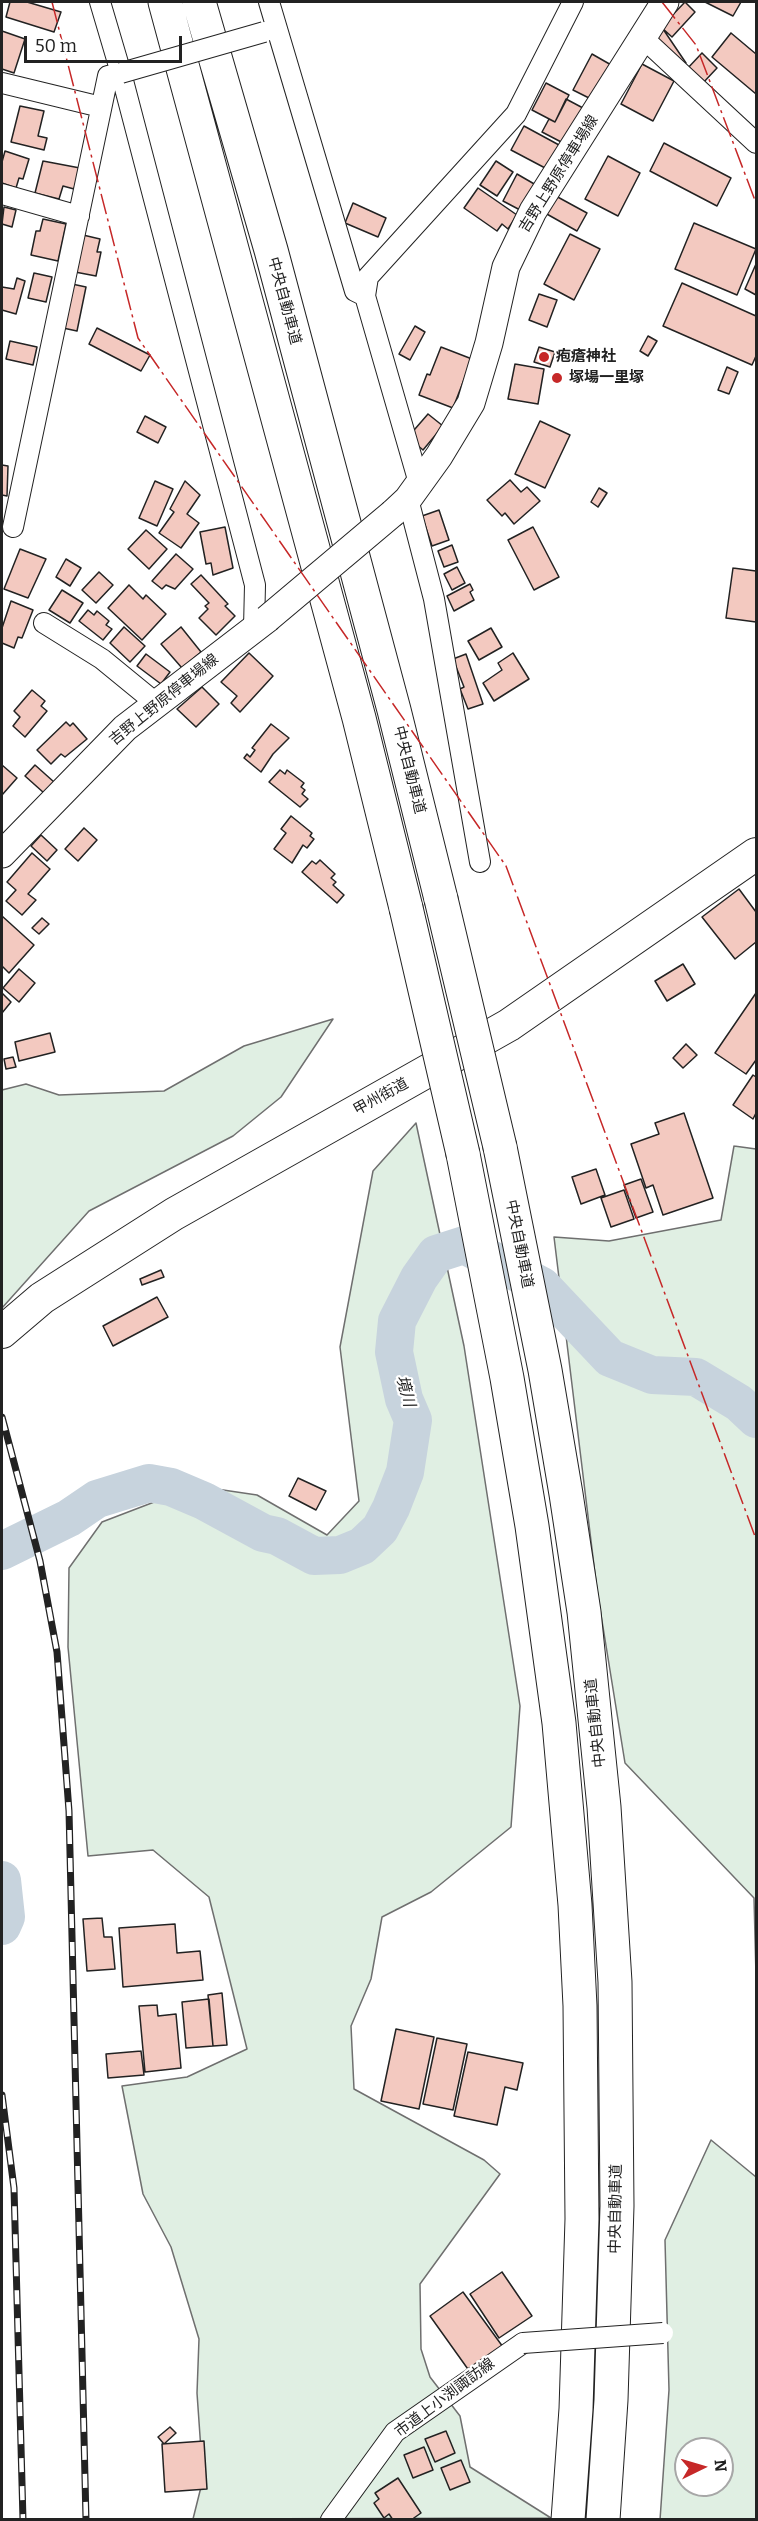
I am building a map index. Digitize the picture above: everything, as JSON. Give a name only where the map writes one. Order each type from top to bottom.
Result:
[{"type":"highway","points":[[165,2],[359,718],[406,908],[463,1154],[507,1378],[532,1526],[559,1723],[575,1905],[582,2136],[576,2409],[568,2520]]},
{"type":"highway","name":"中央自動車道","points":[[199,2],[274,261],[394,710],[441,899],[500,1147],[545,1370],[584,1612],[604,1808],[615,1982],[617,2206],[603,2520]]},
{"type":"highway","points":[[206,2],[235,132]]},
{"type":"highway","name":"甲州街道","points":[[2,1332],[42,1298],[174,1214],[509,1025],[756,854]]},
{"type":"main road","name":"吉野上野原停車場線","points":[[2,854],[125,728],[261,624],[407,498],[471,403],[489,343],[506,267],[533,212],[665,2]]},
{"type":"street","points":[[100,2],[121,73],[255,585],[261,624]]},
{"type":"street","points":[[269,2],[271,31],[355,291],[365,296]]},
{"type":"street","points":[[480,862],[434,599],[407,498],[365,296],[368,277],[516,114],[573,2]]},
{"type":"street","points":[[13,527],[108,76],[271,31]]},
{"type":"street","points":[[642,37],[756,143]]},
{"type":"street","points":[[2,83],[101,107]]},
{"type":"street","points":[[2,194],[79,216]]},
{"type":"street","points":[[44,623],[102,659],[157,704]]},
{"type":"street","name":"市道上小渕諏訪線","points":[[331,2520],[395,2432],[523,2343],[663,2333]]},
{"type":"green space","points":[[333,1019],[281,1097],[233,1136],[89,1211],[2,1308],[2,1090],[26,1084],[59,1095],[164,1091],[244,1046]]},
{"type":"green space","points":[[416,1123],[464,1346],[520,1706],[511,1827],[431,1892],[382,1917],[371,1979],[351,2026],[354,2089],[484,2160],[500,2174],[420,2284],[421,2349],[430,2377],[460,2416],[470,2467],[551,2518],[193,2519],[203,2479],[197,2393],[199,2339],[171,2247],[143,2194],[122,2086],[187,2077],[247,2049],[209,1897],[153,1850],[88,1856],[68,1647],[69,1568],[102,1522],[196,1486],[257,1495],[327,1535],[359,1501],[340,1347],[373,1171]]},
{"type":"green space","points":[[734,1146],[756,1149],[756,1976],[754,1898],[625,1763],[597,1590],[554,1237],[609,1241],[721,1220]]},
{"type":"green space","points":[[711,2140],[756,2177],[756,2519],[660,2520],[669,2390],[665,2240]]},
{"type":"building","points":[[10,2],[27,2],[61,12],[54,32],[6,17]]},
{"type":"building","points":[[685,2],[695,12],[672,37],[661,27]]},
{"type":"building","points":[[705,2],[741,2],[733,16]]},
{"type":"building","points":[[663,29],[686,63],[678,69],[655,34]]},
{"type":"building","points":[[2,31],[25,39],[14,73],[2,69]]},
{"type":"building","points":[[731,33],[756,54],[756,94],[712,57]]},
{"type":"building","points":[[702,53],[717,68],[702,84],[686,70]]},
{"type":"building","points":[[592,54],[613,66],[595,101],[573,90]]},
{"type":"building","points":[[642,64],[674,81],[653,121],[621,104]]},
{"type":"building","points":[[546,83],[569,95],[555,122],[532,110]]},
{"type":"building","points":[[566,99],[583,108],[565,144],[542,132],[549,119],[555,122]]},
{"type":"building","points":[[20,106],[44,111],[38,136],[47,138],[44,150],[11,142]]},
{"type":"building","points":[[524,126],[559,145],[547,169],[511,150]]},
{"type":"building","points":[[664,143],[731,178],[717,206],[650,171]]},
{"type":"building","points":[[5,151],[29,159],[23,179],[19,178],[16,188],[2,183],[2,162]]},
{"type":"building","points":[[608,156],[640,173],[618,216],[585,199]]},
{"type":"building","points":[[43,161],[80,168],[74,189],[63,186],[59,199],[35,193]]},
{"type":"building","points":[[496,161],[513,172],[497,196],[480,185]]},
{"type":"building","points":[[517,174],[536,185],[522,211],[503,201]]},
{"type":"building","points":[[478,188],[517,215],[508,229],[502,224],[497,231],[464,208]]},
{"type":"building","points":[[554,195],[587,213],[577,231],[545,213]]},
{"type":"building","points":[[353,203],[386,218],[378,237],[345,223]]},
{"type":"building","points":[[4,207],[16,210],[12,227],[2,224]]},
{"type":"building","points":[[43,219],[66,224],[58,261],[31,255],[36,231],[40,231]]},
{"type":"building","points":[[694,223],[756,249],[737,295],[675,269]]},
{"type":"building","points":[[570,234],[600,249],[574,300],[544,284]]},
{"type":"building","points":[[83,235],[100,239],[97,252],[101,252],[96,276],[75,272]]},
{"type":"building","points":[[756,264],[756,295],[745,289]]},
{"type":"building","points":[[34,273],[52,277],[46,302],[28,298]]},
{"type":"building","points":[[17,278],[25,281],[16,314],[2,310],[2,287],[14,289]]},
{"type":"building","points":[[682,283],[756,316],[756,356],[752,365],[663,326]]},
{"type":"building","points":[[72,284],[86,287],[77,331],[63,328]]},
{"type":"building","points":[[539,294],[557,300],[547,327],[529,320]]},
{"type":"building","points":[[415,326],[425,332],[410,360],[399,354]]},
{"type":"building","points":[[97,328],[150,355],[141,371],[89,344]]},
{"type":"building","points":[[648,336],[657,341],[648,356],[640,351]]},
{"type":"building","points":[[10,341],[37,347],[33,365],[6,359]]},
{"type":"building","points":[[441,347],[472,359],[453,408],[419,395]]},
{"type":"building","name":"疱瘡神社","points":[[539,347],[555,352],[550,367],[534,362]]},
{"type":"building","points":[[515,364],[544,369],[538,404],[508,399]]},
{"type":"building","points":[[727,367],[738,372],[729,394],[718,390]]},
{"type":"building","points":[[428,414],[443,426],[423,450],[408,437]]},
{"type":"building","points":[[145,416],[166,427],[158,443],[137,432]]},
{"type":"building","points":[[540,421],[570,435],[545,488],[515,474]]},
{"type":"building","points":[[2,465],[8,466],[7,496],[2,495]]},
{"type":"building","points":[[510,480],[521,492],[527,487],[540,501],[514,524],[505,513],[502,516],[487,500]]},
{"type":"building","points":[[155,481],[173,489],[157,526],[139,518]]},
{"type":"building","points":[[185,481],[200,495],[187,514],[199,523],[181,548],[159,533],[174,512],[170,509]]},
{"type":"building","points":[[599,488],[607,493],[598,507],[591,502]]},
{"type":"building","points":[[439,510],[449,540],[432,546],[422,516]]},
{"type":"building","points":[[225,527],[233,568],[213,575],[211,563],[206,564],[200,532]]},
{"type":"building","points":[[533,527],[559,577],[534,590],[508,540]]},
{"type":"building","points":[[146,530],[167,549],[149,569],[128,549]]},
{"type":"building","points":[[452,545],[458,562],[444,567],[438,551]]},
{"type":"building","points":[[20,549],[46,559],[28,598],[4,589]]},
{"type":"building","points":[[176,554],[193,569],[175,589],[166,585],[162,589],[152,581]]},
{"type":"building","points":[[66,559],[81,568],[70,586],[56,577]]},
{"type":"building","points":[[457,567],[465,583],[452,590],[444,574]]},
{"type":"building","points":[[733,568],[756,571],[756,622],[726,618]]},
{"type":"building","points":[[99,572],[113,585],[96,603],[82,590]]},
{"type":"building","points":[[201,575],[228,604],[225,606],[235,616],[216,635],[199,618],[208,609],[205,606],[209,603],[191,584]]},
{"type":"building","points":[[470,584],[473,590],[470,592],[474,600],[454,611],[447,596]]},
{"type":"building","points":[[129,585],[143,599],[146,595],[166,614],[142,640],[108,608]]},
{"type":"building","points":[[62,590],[83,603],[70,623],[49,610]]},
{"type":"building","points":[[11,601],[33,610],[22,638],[18,637],[14,648],[2,643],[2,628]]},
{"type":"building","points":[[88,610],[94,615],[97,611],[109,621],[106,625],[112,629],[103,640],[79,621]]},
{"type":"building","points":[[124,627],[145,646],[130,662],[110,643]]},
{"type":"building","points":[[181,627],[201,652],[182,668],[161,644]]},
{"type":"building","points":[[491,628],[502,647],[479,660],[468,641]]},
{"type":"building","points":[[249,653],[273,676],[240,712],[231,703],[237,696],[221,682]]},
{"type":"building","points":[[513,653],[529,679],[494,701],[483,683],[502,670],[498,663]]},
{"type":"building","points":[[146,654],[170,672],[161,684],[137,666]]},
{"type":"building","points":[[466,654],[483,704],[468,709],[460,689],[464,687],[453,659]]},
{"type":"building","points":[[202,687],[219,704],[196,727],[177,709]]},
{"type":"building","points":[[32,690],[45,701],[41,706],[47,711],[25,737],[13,726],[20,717],[14,711]]},
{"type":"building","points":[[66,722],[70,726],[73,723],[87,739],[65,757],[61,754],[51,764],[37,750]]},
{"type":"building","points":[[271,724],[289,738],[273,754],[261,772],[244,758],[247,754],[250,757],[255,750],[252,748]]},
{"type":"building","points":[[2,765],[17,778],[2,795]]},
{"type":"building","points":[[35,765],[54,782],[44,793],[25,776]]},
{"type":"building","points":[[280,770],[285,774],[287,770],[304,783],[301,787],[305,790],[302,794],[308,799],[300,807],[269,782]]},
{"type":"building","points":[[291,816],[312,833],[310,836],[314,839],[307,848],[303,845],[292,863],[274,849],[286,833],[281,829]]},
{"type":"building","points":[[84,828],[97,840],[78,861],[65,849]]},
{"type":"building","points":[[41,835],[57,850],[47,861],[31,846]]},
{"type":"building","points":[[32,853],[50,869],[28,894],[36,900],[22,915],[6,901],[16,890],[7,882]]},
{"type":"building","points":[[320,860],[335,874],[331,878],[336,882],[333,885],[344,895],[337,903],[302,872],[312,861],[316,864]]},
{"type":"building","points":[[739,889],[756,912],[756,942],[735,959],[702,917]]},
{"type":"building","points":[[2,916],[34,945],[9,973],[2,966]]},
{"type":"building","points":[[42,918],[49,924],[39,934],[32,928]]},
{"type":"building","points":[[683,964],[695,984],[667,1001],[655,981]]},
{"type":"building","points":[[19,969],[35,983],[19,1002],[3,988]]},
{"type":"building","points":[[2,993],[11,1002],[2,1013]]},
{"type":"building","points":[[756,993],[756,1060],[746,1074],[715,1053]]},
{"type":"building","points":[[50,1033],[55,1052],[19,1061],[15,1042]]},
{"type":"building","points":[[686,1044],[697,1055],[683,1068],[673,1058]]},
{"type":"building","points":[[13,1057],[16,1067],[6,1069],[4,1059]]},
{"type":"building","points":[[753,1075],[756,1077],[756,1113],[753,1119],[733,1105]]},
{"type":"building","points":[[684,1113],[713,1198],[663,1215],[653,1185],[646,1188],[631,1144],[659,1134],[655,1123]]},
{"type":"building","points":[[596,1169],[605,1195],[581,1204],[572,1177]]},
{"type":"building","points":[[641,1179],[653,1212],[636,1218],[624,1185]]},
{"type":"building","points":[[624,1190],[634,1219],[611,1227],[601,1198]]},
{"type":"building","points":[[161,1270],[164,1277],[142,1285],[140,1279]]},
{"type":"building","points":[[157,1297],[168,1317],[113,1346],[103,1326]]},
{"type":"building","points":[[298,1478],[326,1491],[316,1510],[289,1496]]},
{"type":"building","points":[[102,1918],[104,1937],[112,1937],[115,1969],[87,1971],[83,1919]]},
{"type":"building","points":[[175,1924],[177,1953],[200,1951],[203,1980],[123,1987],[119,1928]]},
{"type":"building","points":[[222,1993],[227,2045],[213,2046],[208,1995]]},
{"type":"building","points":[[209,1999],[213,2046],[186,2048],[182,2002]]},
{"type":"building","points":[[157,2005],[158,2016],[176,2014],[181,2068],[145,2072],[139,2006]]},
{"type":"building","points":[[396,2029],[434,2037],[419,2109],[381,2101]]},
{"type":"building","points":[[437,2038],[467,2044],[453,2110],[423,2104]]},
{"type":"building","points":[[141,2051],[144,2075],[108,2078],[106,2054]]},
{"type":"building","points":[[468,2052],[523,2063],[517,2090],[505,2087],[497,2125],[454,2116]]},
{"type":"building","points":[[502,2272],[532,2316],[499,2338],[470,2294]]},
{"type":"building","points":[[463,2292],[503,2347],[470,2372],[430,2316]]},
{"type":"building","points":[[170,2427],[176,2433],[164,2444],[158,2437]]},
{"type":"building","points":[[446,2431],[455,2453],[435,2462],[425,2439]]},
{"type":"building","points":[[204,2441],[207,2489],[165,2492],[162,2444]]},
{"type":"building","points":[[424,2447],[433,2470],[413,2478],[404,2455]]},
{"type":"building","points":[[461,2460],[470,2482],[450,2490],[441,2468]]},
{"type":"building","points":[[398,2478],[421,2513],[411,2520],[393,2520],[389,2514],[384,2518],[374,2503],[379,2499],[375,2493]]},
{"type":"waterway","name":"境川","points":[[2,1551],[69,1518],[97,1499],[149,1483],[171,1487],[204,1501],[263,1533],[277,1536],[314,1556],[340,1555],[362,1546],[380,1529],[405,1472],[413,1420],[404,1399],[394,1352],[397,1321],[419,1278],[436,1254],[464,1245],[542,1286],[610,1358],[652,1375],[696,1377],[739,1403],[756,1419]]},
{"type":"waterway","name":"境川","points":[[2,1880],[6,1917],[2,1926]]},
{"type":"railway","points":[[2,1417],[40,1561],[57,1652],[69,1811],[86,2520]]},
{"type":"railway","points":[[2,2095],[14,2188],[23,2520]]},
{"type":"power","points":[[52,2],[138,338],[506,866],[756,1539]]},
{"type":"power","points":[[662,2],[696,45],[756,203]]},
{"type":"place","name":"疱瘡神社","points":[[544,357]]},
{"type":"place","name":"塚場一里塚","points":[[557,378]]}]
